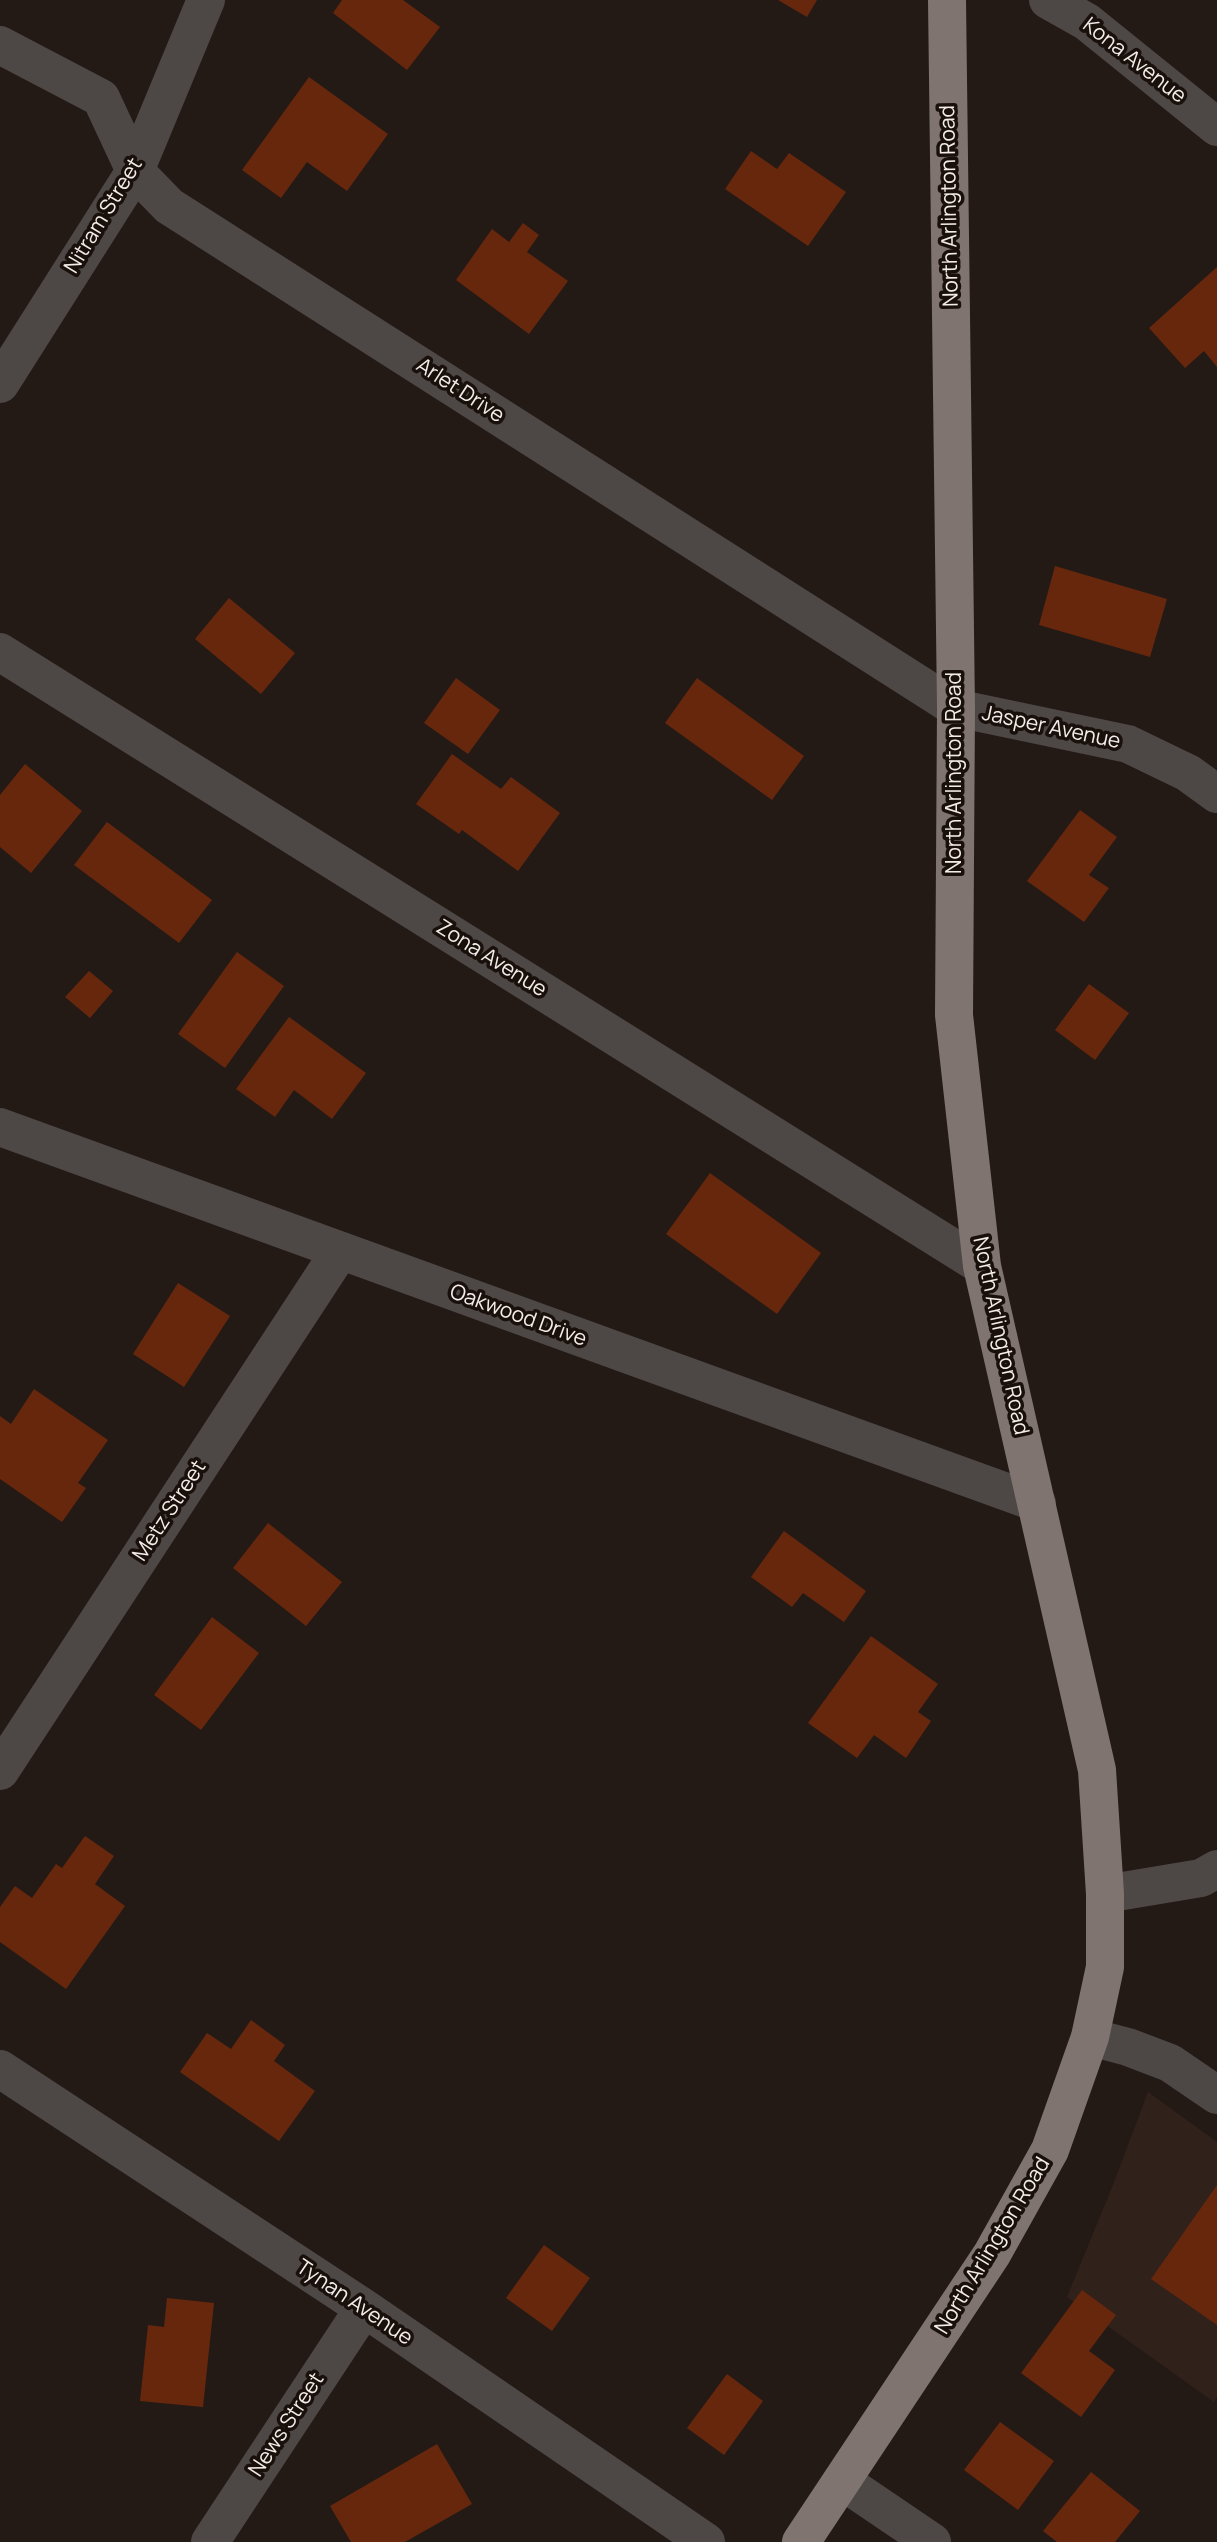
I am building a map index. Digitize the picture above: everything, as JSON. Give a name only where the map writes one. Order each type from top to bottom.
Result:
[{"type":"main road","name":"North Arlington Road","points":[[801,2542],[992,2254],[1050,2150],[1090,2038],[1105,1967],[1105,1894],[1097,1770],[982,1266],[954,1015],[956,708],[947,0]]},
{"type":"street","name":"Nitram Street","points":[[0,384],[135,171],[206,0]]},
{"type":"street","name":"Kona Avenue","points":[[1048,0],[1087,22],[1217,127]]},
{"type":"street","name":"Arlet Drive","points":[[0,45],[101,98],[135,171],[169,206],[956,708]]},
{"type":"street","name":"Zona Avenue","points":[[0,652],[982,1266]]},
{"type":"street","name":"Jasper Avenue","points":[[956,708],[1128,744],[1188,773],[1217,794]]},
{"type":"street","name":"Oakwood Drive","points":[[0,1127],[1037,1503]]},
{"type":"street","name":"Metz Street","points":[[0,1772],[340,1251]]},
{"type":"street","points":[[1105,1894],[1201,1878],[1217,1869]]},
{"type":"street","points":[[1090,2038],[1128,2047],[1170,2063],[1217,2095]]},
{"type":"street","name":"Tynan Avenue","points":[[0,2069],[363,2308],[706,2542]]},
{"type":"street","name":"News Street","points":[[211,2542],[363,2308]]},
{"type":"street","points":[[842,2481],[932,2542]]},
{"type":"shaded area","points":[[1148,2092],[1217,2142],[1217,2397],[1214,2402],[1067,2297]]},
{"type":"building","points":[[342,0],[403,0],[440,27],[407,70],[333,13]]},
{"type":"building","points":[[778,0],[817,0],[807,17]]},
{"type":"building","points":[[309,77],[388,134],[347,191],[307,162],[281,198],[242,170]]},
{"type":"building","points":[[751,151],[777,169],[789,153],[846,192],[808,246],[725,189]]},
{"type":"building","points":[[523,223],[539,235],[527,252],[568,281],[529,334],[456,280],[492,229],[509,242]]},
{"type":"building","points":[[1217,267],[1217,367],[1204,351],[1185,368],[1149,328]]},
{"type":"building","points":[[1055,566],[1167,599],[1150,657],[1039,625]]},
{"type":"building","points":[[229,598],[295,653],[261,694],[195,639]]},
{"type":"building","points":[[456,678],[500,710],[468,754],[424,723]]},
{"type":"building","points":[[697,678],[804,756],[772,800],[665,723]]},
{"type":"building","points":[[452,754],[501,789],[511,777],[560,813],[518,871],[462,830],[459,834],[416,804]]},
{"type":"building","points":[[25,764],[82,811],[31,873],[0,847],[0,795]]},
{"type":"building","points":[[1080,810],[1117,837],[1089,875],[1109,888],[1084,922],[1027,881]]},
{"type":"building","points":[[107,822],[212,900],[179,943],[74,865]]},
{"type":"building","points":[[237,952],[284,986],[225,1068],[178,1034]]},
{"type":"building","points":[[89,971],[113,991],[90,1018],[65,997]]},
{"type":"building","points":[[1089,984],[1129,1013],[1095,1060],[1055,1030]]},
{"type":"building","points":[[289,1017],[366,1073],[332,1119],[294,1090],[275,1117],[236,1089]]},
{"type":"building","points":[[710,1173],[821,1253],[777,1314],[666,1234]]},
{"type":"building","points":[[178,1283],[230,1316],[184,1387],[133,1354]]},
{"type":"building","points":[[34,1389],[108,1440],[78,1483],[86,1488],[62,1522],[0,1479],[0,1416],[11,1424]]},
{"type":"building","points":[[268,1523],[342,1582],[306,1626],[233,1568]]},
{"type":"building","points":[[784,1531],[866,1591],[844,1622],[803,1593],[792,1607],[751,1577]]},
{"type":"building","points":[[212,1617],[259,1653],[201,1730],[154,1695]]},
{"type":"building","points":[[871,1636],[938,1684],[918,1712],[931,1721],[906,1758],[874,1735],[857,1758],[808,1723]]},
{"type":"building","points":[[85,1836],[114,1856],[95,1884],[125,1906],[66,1989],[0,1942],[0,1907],[15,1886],[32,1898],[56,1864],[62,1868]]},
{"type":"building","points":[[251,2020],[285,2045],[274,2061],[315,2091],[279,2141],[180,2072],[207,2033],[231,2049]]},
{"type":"building","points":[[1217,2185],[1217,2325],[1151,2279]]},
{"type":"building","points":[[544,2245],[590,2278],[552,2331],[506,2298]]},
{"type":"building","points":[[1082,2290],[1116,2315],[1089,2351],[1115,2370],[1081,2417],[1021,2373]]},
{"type":"building","points":[[167,2298],[214,2303],[203,2407],[140,2401],[148,2325],[164,2327]]},
{"type":"building","points":[[727,2374],[763,2401],[724,2455],[687,2428]]},
{"type":"building","points":[[1000,2422],[1054,2461],[1018,2510],[964,2470]]},
{"type":"building","points":[[437,2444],[472,2504],[405,2542],[351,2542],[330,2506]]},
{"type":"building","points":[[1091,2472],[1140,2511],[1115,2542],[1057,2542],[1043,2531]]}]
